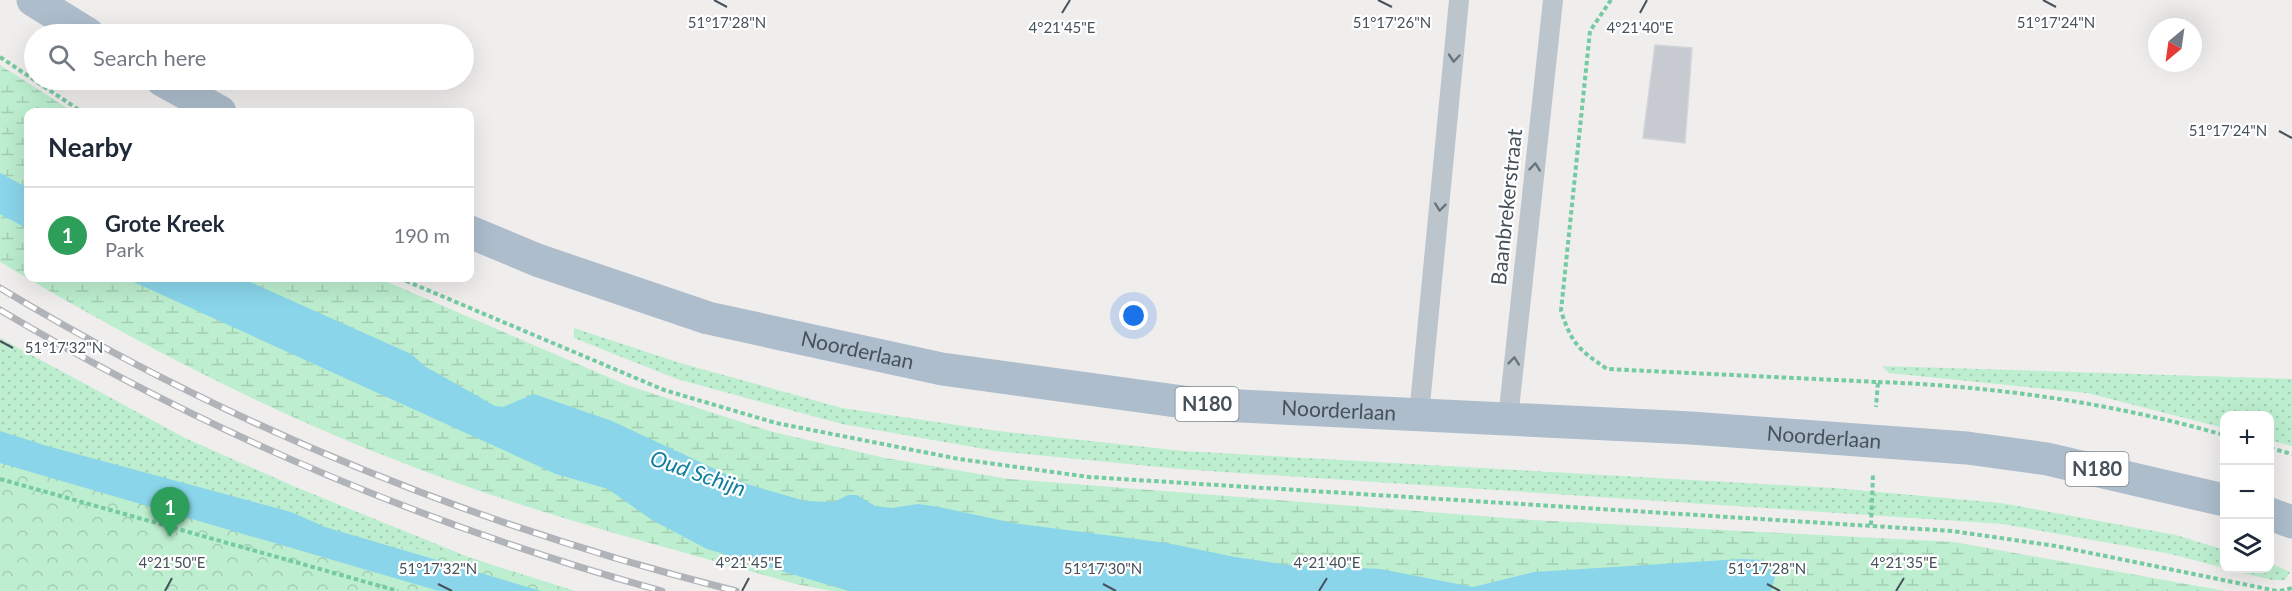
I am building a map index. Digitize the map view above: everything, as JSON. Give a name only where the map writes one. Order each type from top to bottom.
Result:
[{"type":"main road","points":[[33,0],[72,24]]},
{"type":"main road","points":[[180,90],[213,108]]},
{"type":"main road","name":"Noorderlaan","points":[[474,234],[537,260],[708,318],[942,369],[1198,404],[1875,440],[2047,459],[2220,499]]},
{"type":"main road","points":[[2274,515],[2292,522]]},
{"type":"lane","points":[[1419,415],[1459,0]]},
{"type":"lane","name":"Baanbrekerstraat","points":[[1508,419],[1553,0]]},
{"type":"path","points":[[1611,0],[1590,31],[1561,311],[1571,340],[1585,354],[1607,369],[1940,384],[2051,398],[2153,416],[2220,434]]},
{"type":"path","points":[[0,57],[24,73]]},
{"type":"path","points":[[49,90],[76,108]]},
{"type":"path","points":[[408,282],[664,390],[776,423],[959,459],[1089,477],[1952,531],[2056,546],[2278,591],[2292,588]]},
{"type":"path","points":[[1871,525],[1878,382]]},
{"type":"path","points":[[2274,449],[2292,454]]},
{"type":"path","points":[[0,479],[398,591]]},
{"type":"green space","points":[[0,65],[24,80],[24,90],[39,90],[67,108],[24,108],[24,276],[0,262]]},
{"type":"green space","points":[[33,282],[387,282],[629,386],[773,432],[885,458],[1009,479],[1532,520],[1954,542],[2225,591],[831,591],[796,584],[606,531],[465,486],[364,448],[205,375]]},
{"type":"green space","points":[[574,328],[680,363],[842,408],[998,431],[1183,451],[1834,488],[2001,503],[2176,535],[2220,549],[2220,567],[2171,554],[2003,524],[1180,469],[996,451],[842,424],[677,379],[574,338]]},
{"type":"green space","points":[[0,338],[185,438],[298,488],[471,558],[208,516],[0,462]]},
{"type":"green space","points":[[1882,366],[2292,379],[2292,446],[2274,441],[2274,411],[2220,411],[2220,427],[2087,393],[1889,373]]},
{"type":"green space","points":[[0,462],[208,516],[471,558],[575,591],[0,591]]},
{"type":"green space","points":[[2274,565],[2290,572],[2285,580],[2272,580],[2244,573],[2274,573]]},
{"type":"water","points":[[0,173],[24,186],[24,227],[0,214]]},
{"type":"water","name":"Oud Schijn","points":[[134,282],[250,282],[411,354],[426,367],[495,406],[503,407],[534,394],[612,421],[747,484],[805,501],[834,502],[848,495],[857,495],[875,506],[892,508],[918,504],[1013,523],[1167,543],[1288,565],[1380,569],[1473,587],[1534,572],[1741,559],[1765,560],[1775,577],[1771,591],[849,591],[707,549],[652,520],[608,489],[556,474]]},
{"type":"water","points":[[0,431],[47,446],[291,512],[325,527],[541,591],[439,591],[0,463]]},
{"type":"building","points":[[1655,45],[1692,48],[1685,143],[1643,138]]},
{"type":"railway","points":[[0,288],[87,338],[175,384],[356,467],[544,536],[736,591]]},
{"type":"railway","points":[[0,310],[158,397],[322,473],[490,537],[575,566],[662,591]]},
{"type":"place","name":"Grote Kreek","points":[[170,537]]}]
